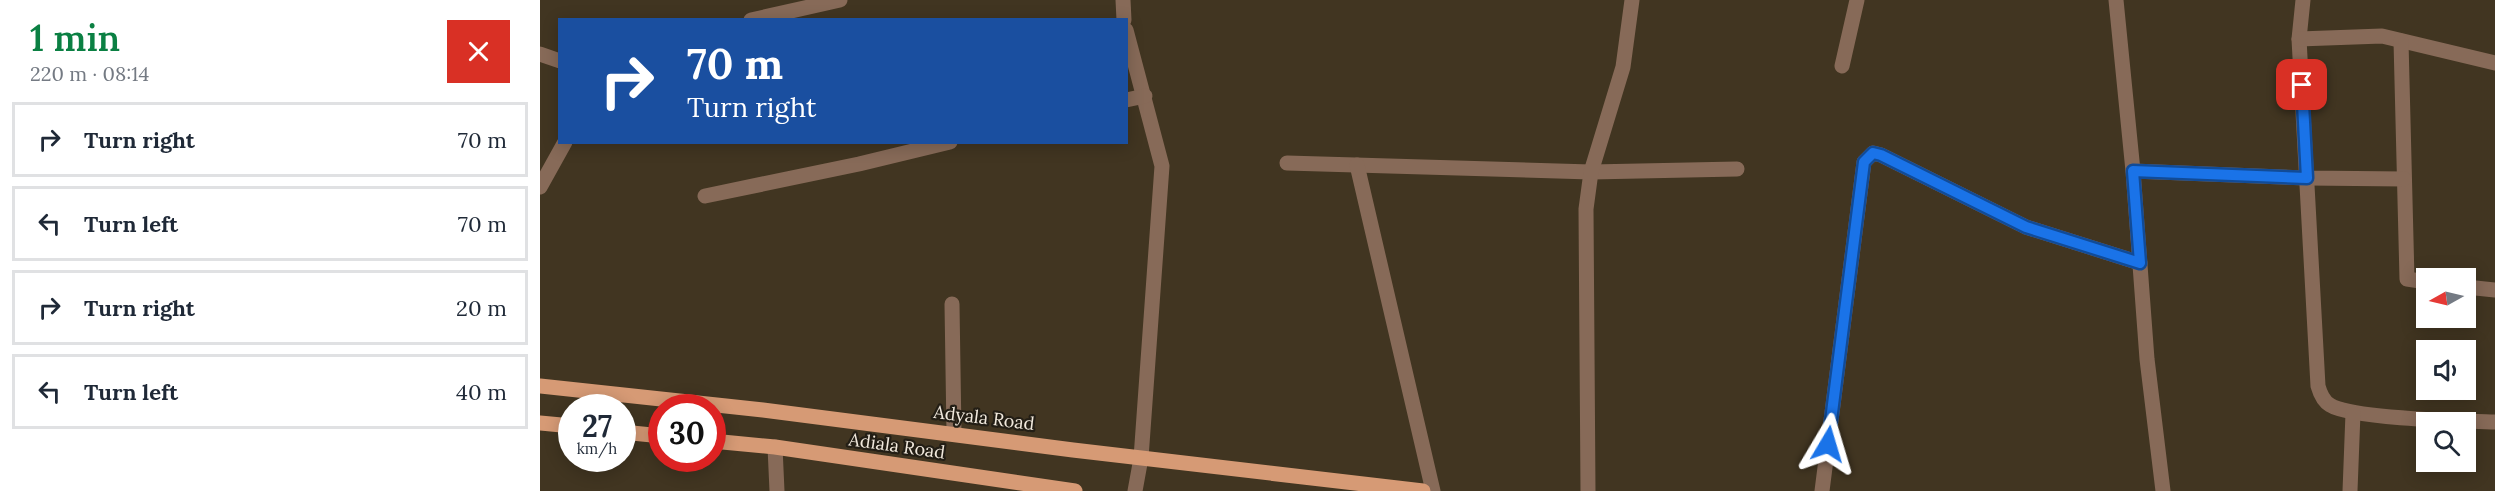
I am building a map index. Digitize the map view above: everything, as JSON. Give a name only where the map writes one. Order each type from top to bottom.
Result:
[{"type":"main road","name":"Adyala Road","points":[[540,386],[763,410],[1423,491]]},
{"type":"main road","points":[[540,423],[558,425]]},
{"type":"main road","name":"Adiala Road","points":[[726,442],[775,447],[1075,491]]},
{"type":"street","points":[[760,18],[840,0]]},
{"type":"street","points":[[1123,0],[1124,18]]},
{"type":"street","points":[[1588,491],[1586,209],[1591,172],[1623,67],[1632,0]]},
{"type":"street","points":[[1842,66],[1857,0]]},
{"type":"street","points":[[2116,0],[2133,171],[2147,359],[2163,491]]},
{"type":"street","points":[[2303,0],[2299,39],[2318,386],[2322,397],[2329,405],[2353,413],[2495,422]]},
{"type":"street","points":[[2299,39],[2382,36],[2495,63]]},
{"type":"street","points":[[1128,37],[1162,166],[1141,458],[1135,491]]},
{"type":"street","points":[[2401,41],[2407,279],[2416,280]]},
{"type":"street","points":[[540,54],[558,60]]},
{"type":"street","points":[[1128,100],[1145,96]]},
{"type":"street","points":[[540,187],[564,144]]},
{"type":"street","points":[[705,196],[942,144]]},
{"type":"street","points":[[1822,491],[1864,162],[1873,153],[2026,227],[2140,263]]},
{"type":"street","points":[[1287,163],[1591,172],[1737,169]]},
{"type":"street","points":[[1357,165],[1433,491]]},
{"type":"street","points":[[2133,171],[2307,178],[2404,179]]},
{"type":"street","points":[[2476,288],[2495,290]]},
{"type":"street","points":[[952,304],[954,434]]},
{"type":"street","points":[[2349,491],[2353,413]]},
{"type":"street","points":[[775,447],[777,491]]},
{"type":"route","points":[[1828,444],[1864,162],[1873,153],[2026,227],[2140,263],[2133,171],[2307,178],[2302,85]]}]
